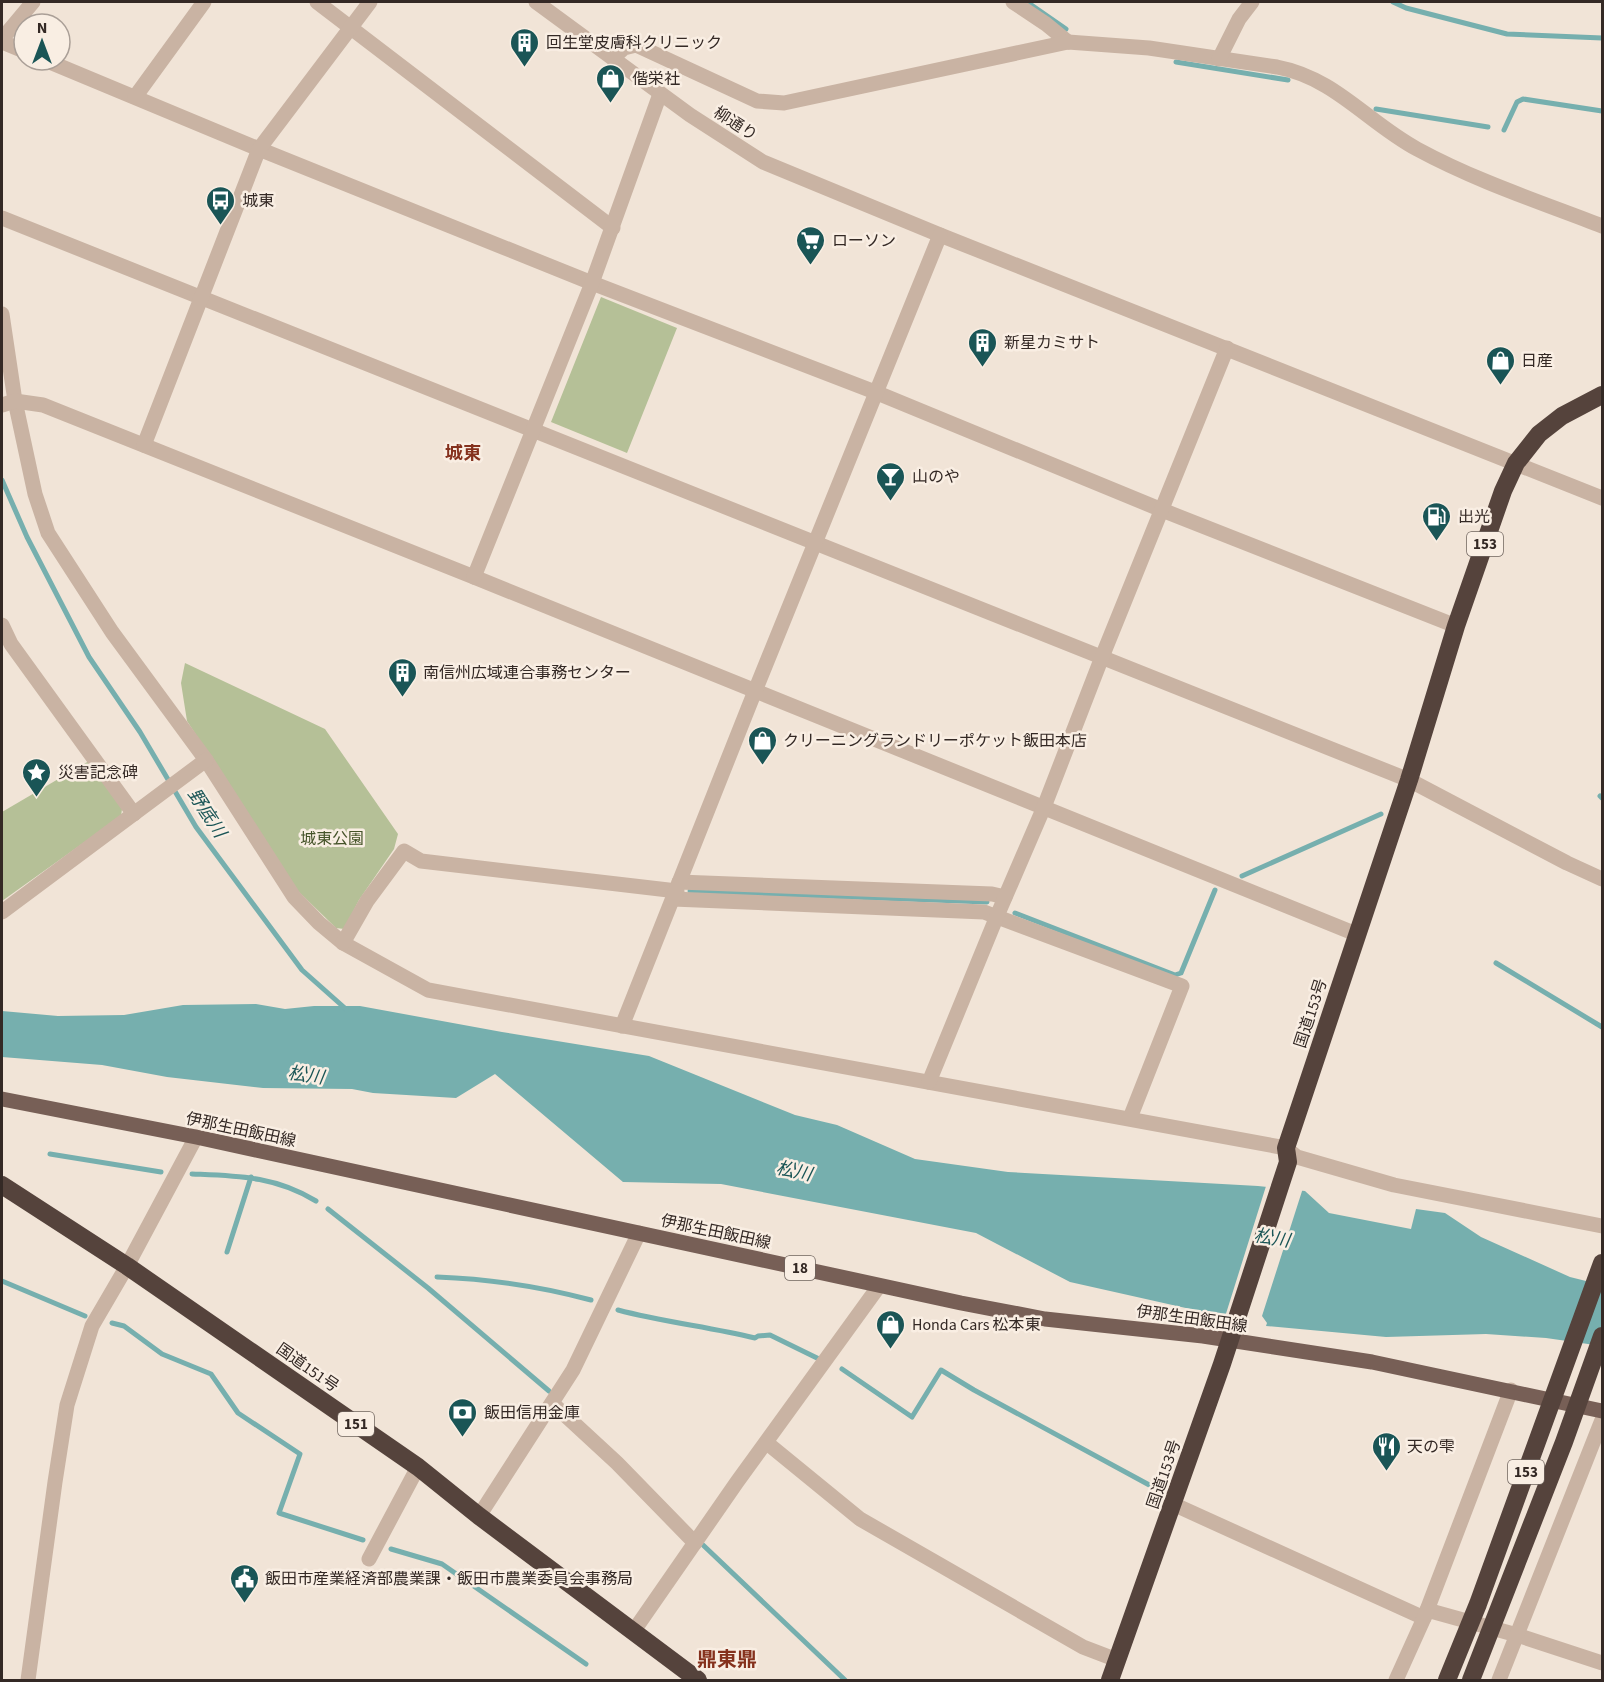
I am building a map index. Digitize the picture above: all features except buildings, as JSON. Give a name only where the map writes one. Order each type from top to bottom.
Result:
[{"type":"highway","name":"国道153号","points":[[1110,1680],[1232,1332],[1356,934],[1409,780],[1456,626],[1503,491],[1516,462],[1532,441],[1562,416],[1602,395]]},
{"type":"highway","name":"国道151号","points":[[2,1185],[127,1266],[418,1467],[479,1516],[698,1680]]},
{"type":"highway","name":"153","points":[[1448,1680],[1478,1604],[1602,1263]]},
{"type":"highway","name":"153","points":[[1471,1680],[1564,1442],[1602,1336]]},
{"type":"main road","name":"伊那生田飯田線","points":[[2,1099],[196,1137],[879,1286],[1045,1319],[1232,1332],[1602,1411]]},
{"type":"street","points":[[2,41],[33,2]]},
{"type":"street","points":[[135,97],[204,2]]},
{"type":"street","points":[[317,2],[613,228]]},
{"type":"street","points":[[144,445],[259,149],[370,2]]},
{"type":"street","name":"柳通り","points":[[536,2],[660,94],[764,162],[940,235],[1602,498]]},
{"type":"street","points":[[1013,2],[1068,42]]},
{"type":"street","points":[[1219,59],[1239,19],[1252,2]]},
{"type":"street","points":[[613,58],[624,48],[636,45],[757,101],[784,103],[1068,42],[1149,48],[1298,71],[1338,93],[1394,136],[1419,150],[1477,178],[1602,226]]},
{"type":"street","points":[[72,71],[592,283],[875,392],[1162,510],[1456,626]]},
{"type":"street","points":[[474,577],[592,283],[660,94]]},
{"type":"street","points":[[2,218],[1409,780],[1602,879]]},
{"type":"street","points":[[622,1026],[940,235]]},
{"type":"street","points":[[2,314],[7,403],[48,533],[125,651],[206,760],[294,897],[343,944],[428,990],[1130,1118],[1297,1157],[1394,1185],[1602,1226]]},
{"type":"street","points":[[929,1082],[1044,807],[1227,348]]},
{"type":"street","points":[[7,403],[43,405],[1356,934]]},
{"type":"street","points":[[2,624],[11,644],[139,811]]},
{"type":"street","points":[[2,912],[206,760]]},
{"type":"street","points":[[343,944],[367,901],[404,851],[421,861],[676,890],[984,912],[1182,986],[1130,1118]]},
{"type":"street","points":[[676,890],[992,894],[1005,897]]},
{"type":"street","points":[[28,1680],[68,1405],[92,1326],[196,1137]]},
{"type":"street","points":[[479,1516],[573,1370],[639,1233]]},
{"type":"street","points":[[633,1632],[879,1286]]},
{"type":"street","points":[[1396,1680],[1425,1614],[1511,1390]]},
{"type":"street","points":[[552,1403],[617,1462],[695,1543]]},
{"type":"street","points":[[1499,1680],[1602,1420]]},
{"type":"street","points":[[767,1443],[860,1519],[1083,1647],[1117,1660]]},
{"type":"street","points":[[369,1559],[418,1467]]},
{"type":"street","points":[[1173,1504],[1425,1614],[1516,1635],[1602,1663]]},
{"type":"green space","points":[[601,297],[677,328],[627,453],[551,422]]},
{"type":"green space","name":"城東公園","points":[[185,663],[325,729],[398,834],[394,849],[359,900],[344,929],[336,928],[298,891],[187,721],[181,683]]},
{"type":"green space","points":[[89,761],[122,809],[121,816],[2,901],[2,812]]},
{"type":"water","name":"松川","points":[[256,1004],[285,1009],[314,1006],[360,1006],[649,1056],[795,1115],[837,1125],[915,1159],[1008,1172],[1258,1186],[1305,1191],[1329,1213],[1411,1229],[1416,1209],[1445,1213],[1481,1237],[1570,1277],[1602,1285],[1602,1346],[1546,1338],[1486,1334],[1386,1337],[1266,1326],[1070,1282],[976,1233],[721,1184],[623,1182],[495,1074],[456,1098],[373,1093],[352,1089],[263,1088],[167,1077],[102,1065],[2,1057],[2,1011],[58,1016],[124,1015],[183,1005]]},
{"type":"pier","points":[[1267,1183],[1303,1188],[1262,1316],[1267,1323],[1265,1329],[1224,1320]]},
{"type":"waterway","points":[[1027,2],[1066,29]]},
{"type":"waterway","points":[[1393,2],[1406,8],[1507,34],[1602,38]]},
{"type":"waterway","points":[[1176,62],[1288,80]]},
{"type":"waterway","points":[[1504,130],[1517,102],[1523,99],[1602,111]]},
{"type":"waterway","points":[[1376,109],[1488,127]]},
{"type":"waterway","name":"野底川","points":[[2,480],[27,537],[89,657],[140,732],[196,827],[302,970],[347,1010]]},
{"type":"waterway","points":[[1242,876],[1381,814]]},
{"type":"waterway","points":[[1015,913],[1175,975],[1181,973],[1215,890]]},
{"type":"waterway","points":[[690,891],[987,902]]},
{"type":"waterway","points":[[1496,963],[1602,1027]]},
{"type":"waterway","points":[[50,1154],[161,1172]]},
{"type":"waterway","points":[[192,1174],[241,1177],[271,1182],[316,1201]]},
{"type":"waterway","points":[[227,1252],[251,1177]]},
{"type":"waterway","points":[[328,1209],[428,1288],[549,1391]]},
{"type":"waterway","points":[[437,1277],[515,1284],[591,1300]]},
{"type":"waterway","points":[[2,1281],[85,1316]]},
{"type":"waterway","points":[[618,1310],[755,1338],[770,1335],[817,1358]]},
{"type":"waterway","points":[[112,1323],[124,1326],[162,1354],[211,1374],[238,1413],[300,1454],[279,1513],[363,1540]]},
{"type":"waterway","points":[[842,1369],[912,1417],[941,1370],[1153,1487]]},
{"type":"waterway","points":[[703,1545],[845,1680]]},
{"type":"waterway","points":[[391,1549],[442,1564],[586,1664]]},
{"type":"place","name":"回生堂皮膚科クリニック","points":[[525,68]]},
{"type":"place","name":"偕栄社","points":[[611,104]]},
{"type":"place","name":"城東","points":[[221,226]]},
{"type":"place","name":"ローソン","points":[[811,266]]},
{"type":"place","name":"新星カミサト","points":[[983,368]]},
{"type":"place","name":"日産","points":[[1500,386]]},
{"type":"place","name":"山のや","points":[[891,502]]},
{"type":"place","name":"出光","points":[[1437,542]]},
{"type":"place","name":"南信州広域連合事務センター","points":[[402,698]]},
{"type":"place","name":"クリーニングランドリーポケット飯田本店","points":[[762,766]]},
{"type":"place","name":"災害記念碑","points":[[37,798]]},
{"type":"place","name":"Honda Cars 松本東","points":[[891,1350]]},
{"type":"place","name":"飯田信用金庫","points":[[463,1438]]},
{"type":"place","name":"天の雫","points":[[1386,1472]]},
{"type":"place","name":"飯田市産業経済部農業課・飯田市農業委員会事務局","points":[[244,1604]]},
{"type":"district","name":"城東","points":[[463,453]]},
{"type":"district","name":"鼎東鼎","points":[[727,1659]]}]
